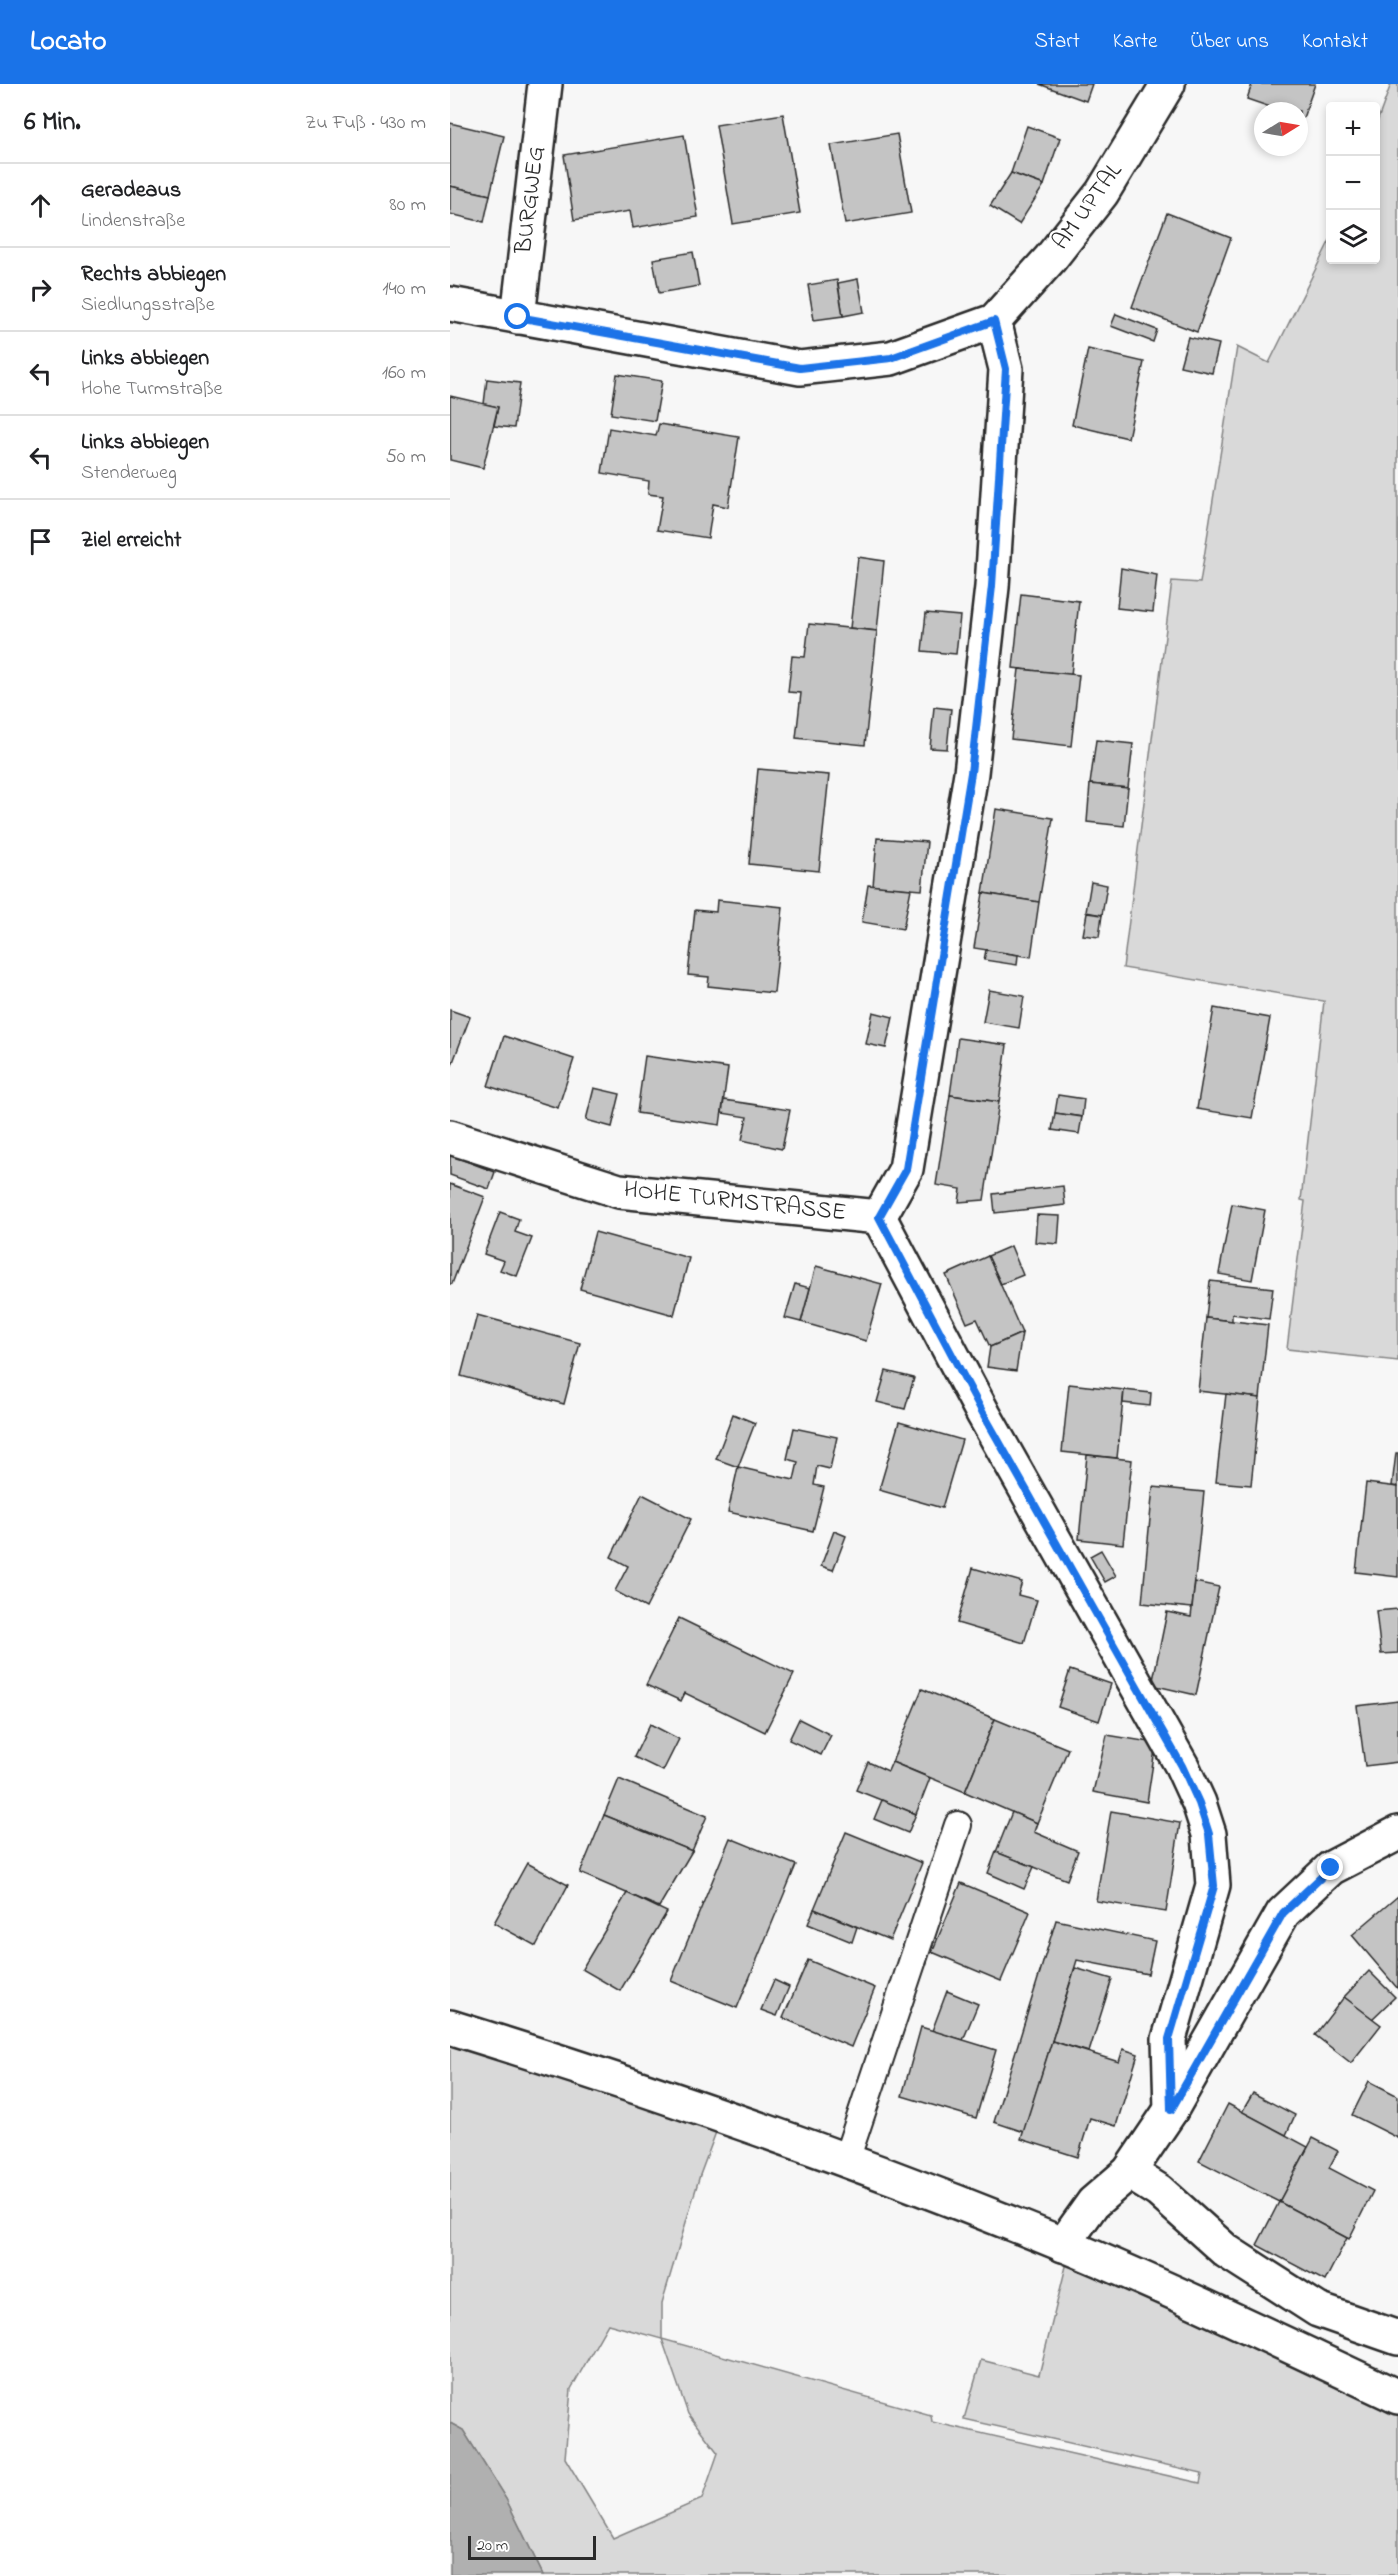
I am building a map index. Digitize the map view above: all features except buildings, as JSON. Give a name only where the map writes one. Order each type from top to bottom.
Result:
[{"type":"street","name":"BURGWEG","points":[[518,317],[545,84]]},
{"type":"street","name":"AM UPTAL","points":[[994,321],[1050,259],[1102,193],[1168,84]]},
{"type":"street","points":[[450,304],[800,368],[891,358],[994,321],[1006,369],[992,586],[971,773],[906,1169],[879,1217]]},
{"type":"street","name":"HOHE TURMSTRASSE","points":[[450,1137],[619,1191],[879,1217],[984,1415],[1182,1766],[1199,1803],[1209,1834],[1214,1886],[1169,2039],[1171,2110]]},
{"type":"street","points":[[1064,2245],[1093,2203],[1129,2172],[1171,2110],[1283,1913],[1331,1868],[1398,1833]]},
{"type":"street","points":[[450,2027],[663,2096],[846,2160],[1064,2245],[1398,2397]]},
{"type":"street","points":[[1129,2172],[1159,2191],[1226,2251],[1318,2310],[1398,2338]]},
{"type":"lane","points":[[846,2160],[957,1825]]},
{"type":"shaded area","points":[[1391,84],[1398,84],[1398,1361],[1287,1349],[1305,1201],[1301,1200],[1324,1001],[1123,968],[1172,581],[1200,583],[1237,347],[1269,363],[1326,248],[1326,264],[1380,264],[1380,114]]},
{"type":"shaded area","points":[[450,2027],[722,2116],[700,2175],[662,2303],[662,2339],[931,2415],[932,2422],[1200,2483],[1202,2473],[964,2419],[981,2360],[1039,2375],[1068,2258],[1398,2409],[1398,2575],[543,2575],[506,2499],[463,2430],[450,2423]],"holes":[[[608,2324],[662,2339],[688,2414],[718,2453],[702,2499],[613,2538],[565,2458],[571,2389]]]},
{"type":"shaded area","points":[[450,2423],[463,2430],[506,2499],[543,2575],[450,2575]]},
{"type":"route","points":[[518,317],[800,368],[891,358],[994,321],[1006,369],[992,586],[971,773],[906,1169],[879,1217],[984,1415],[1182,1766],[1199,1803],[1209,1834],[1214,1886],[1169,2039],[1171,2110],[1283,1913],[1331,1868]]}]
